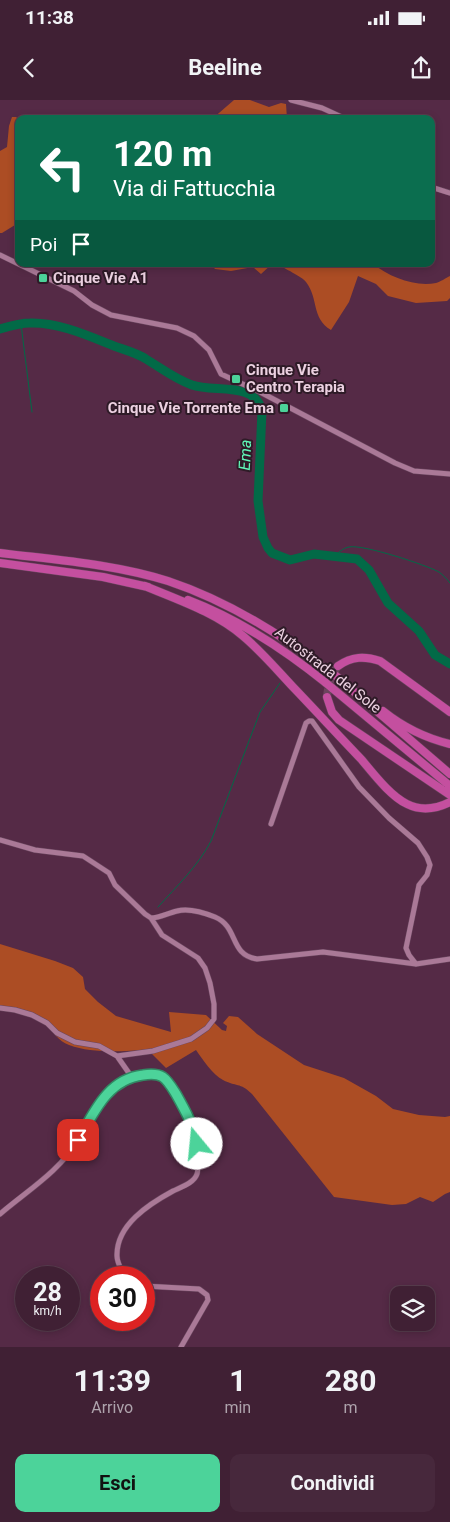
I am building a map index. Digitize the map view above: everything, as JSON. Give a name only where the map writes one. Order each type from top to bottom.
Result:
[{"type":"highway","name":"Autostrada del Sole","points":[[0,553],[104,566],[167,581],[215,599],[251,618],[308,654],[450,774]]},
{"type":"highway","name":"Autostrada del Sole","points":[[0,563],[103,577],[145,586],[170,593],[230,618],[274,644],[308,668],[450,786]]},
{"type":"highway","points":[[145,586],[206,613],[244,637],[265,657],[385,786],[403,802],[414,807],[426,809],[435,808],[450,802]]},
{"type":"highway","points":[[338,666],[350,659],[359,657],[369,657],[380,661],[450,712]]},
{"type":"highway","points":[[333,674],[398,723],[422,735],[450,744]]},
{"type":"highway","points":[[327,697],[332,712],[339,720],[450,795]]},
{"type":"street","points":[[291,100],[322,108],[337,115]]},
{"type":"street","points":[[435,188],[450,193]]},
{"type":"street","points":[[0,255],[15,262]]},
{"type":"street","points":[[25,267],[74,291],[92,305],[111,315],[177,328],[194,336],[209,350],[219,372],[224,376],[260,392],[400,466],[414,471],[450,474]]},
{"type":"street","points":[[271,824],[306,723],[312,721],[359,787],[389,818],[418,843],[427,856],[430,865],[427,875],[419,885],[406,948],[408,955],[416,964]]},
{"type":"street","points":[[0,840],[35,850],[83,856],[109,873],[115,885],[151,918],[162,935],[198,958],[205,968],[214,1004],[214,1019],[207,1028],[191,1039],[153,1052],[118,1056]]},
{"type":"street","points":[[151,918],[180,910],[194,911],[217,918],[228,926],[237,948],[249,958],[257,959],[323,952],[416,964],[450,958]]},
{"type":"street","points":[[0,1008],[32,1015],[47,1023],[57,1033],[75,1042],[98,1046],[118,1056],[131,1076]]},
{"type":"street","points":[[0,1214],[49,1176],[78,1140],[107,1093],[117,1084],[131,1076],[155,1073],[166,1079],[183,1106],[195,1132],[198,1173],[195,1179],[158,1200],[137,1215],[124,1231],[118,1243],[117,1258],[120,1266]]},
{"type":"street","points":[[155,1287],[199,1289],[207,1295],[208,1300],[181,1347]]},
{"type":"shaded area","points":[[234,100],[250,100],[269,107],[281,103],[286,104],[287,115],[217,115]]},
{"type":"shaded area","points":[[12,117],[15,117],[15,225],[0,233],[0,151],[7,147]]},
{"type":"shaded area","points":[[213,267],[253,267],[231,271],[215,269]]},
{"type":"shaded area","points":[[253,267],[269,267],[261,274]]},
{"type":"shaded area","points":[[283,267],[378,267],[395,277],[419,284],[436,283],[450,276],[450,298],[447,301],[416,303],[388,296],[376,284],[358,276],[349,302],[331,330],[320,320],[310,288],[299,276]]},
{"type":"shaded area","points":[[0,944],[73,968],[83,977],[85,989],[116,1016],[171,1032],[169,1012],[206,1015],[222,1030],[226,1031],[227,1026],[223,1023],[229,1016],[238,1017],[257,1034],[304,1065],[344,1078],[376,1096],[393,1109],[419,1115],[450,1116],[450,1192],[433,1202],[420,1197],[406,1204],[392,1205],[334,1197],[252,1094],[241,1086],[227,1082],[215,1074],[196,1050],[166,1068],[148,1050],[98,1051],[69,1045],[37,1019],[0,1007]]},
{"type":"waterway","name":"Ema","points":[[0,329],[30,323],[62,327],[139,355],[186,383],[201,387],[233,390],[251,395],[258,402],[262,411],[258,501],[263,537],[268,548],[272,553],[290,560],[314,554],[357,559],[369,570],[388,603],[419,631],[435,655],[450,664]]},
{"type":"waterway","points":[[21,324],[32,412]]},
{"type":"waterway","points":[[333,557],[349,547],[367,549],[409,560],[432,569],[440,573],[450,583]]},
{"type":"waterway","points":[[158,907],[194,867],[211,841],[260,712],[280,683]]},
{"type":"tunnel","points":[[327,697],[330,680],[338,666]]},
{"type":"place","name":"Cinque Vie A1","points":[[43,278]]},
{"type":"place","name":"Cinque Vie Centro Terapia","points":[[236,379]]},
{"type":"place","name":"Cinque Vie Torrente Ema","points":[[284,408]]},
{"type":"route","points":[[78,1140],[107,1093],[117,1084],[131,1076],[155,1073],[166,1079],[183,1106],[195,1132],[197,1144]]}]
